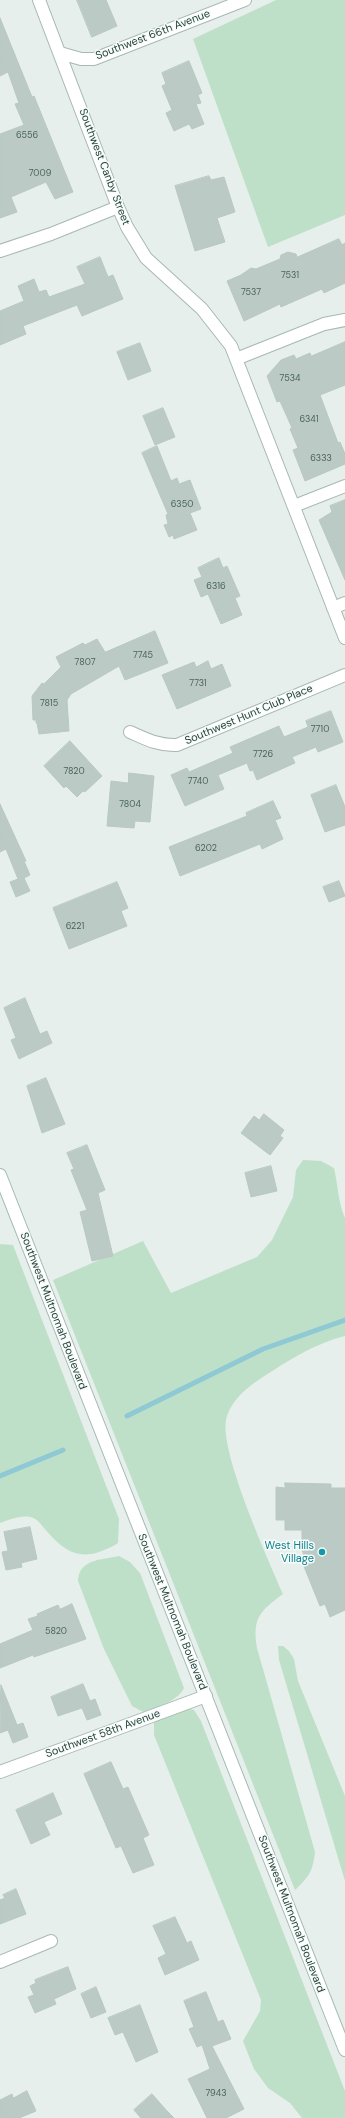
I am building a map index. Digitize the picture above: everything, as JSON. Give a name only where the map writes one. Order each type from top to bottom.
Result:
[{"type":"street","name":"Southwest Canby Street","points":[[39,0],[118,207],[134,239],[146,258],[212,320],[231,346],[345,638]]},
{"type":"street","name":"Southwest 66th Avenue","points":[[60,53],[81,60],[94,58],[245,0]]},
{"type":"street","points":[[0,250],[51,234],[118,207]]},
{"type":"street","points":[[236,358],[324,324],[345,320]]},
{"type":"street","points":[[294,506],[345,486]]},
{"type":"street","points":[[333,608],[345,603]]},
{"type":"street","name":"Southwest Hunt Club Place","points":[[130,732],[155,744],[166,746],[178,745],[345,675]]},
{"type":"street","name":"Southwest Multnomah Boulevard","points":[[0,1175],[345,2050]]},
{"type":"street","name":"Southwest 58th Avenue","points":[[0,1772],[206,1696]]},
{"type":"street","points":[[0,1962],[51,1941]]},
{"type":"green space","points":[[276,0],[345,0],[345,215],[268,247],[193,39]]},
{"type":"green space","points":[[303,1160],[321,1161],[334,1168],[339,1200],[345,1218],[345,1336],[308,1350],[246,1389],[230,1408],[227,1416],[226,1431],[229,1452],[236,1477],[256,1531],[283,1594],[263,1611],[257,1622],[256,1638],[257,1648],[315,1852],[310,1873],[295,1890],[53,1280],[143,1241],[171,1293],[257,1257],[272,1240],[293,1197],[296,1170]]},
{"type":"green space","points":[[0,1244],[13,1245],[119,1519],[118,1543],[110,1548],[96,1553],[80,1554],[67,1549],[55,1540],[38,1521],[32,1518],[18,1517],[0,1523]]},
{"type":"green space","points":[[119,1556],[130,1562],[140,1573],[184,1688],[177,1697],[172,1700],[143,1712],[132,1706],[104,1649],[78,1581],[82,1568],[87,1564],[98,1560]]},
{"type":"green space","points":[[278,1646],[283,1646],[289,1651],[294,1659],[298,1681],[345,1796],[345,1881],[279,1660]]},
{"type":"green space","points":[[186,1708],[194,1710],[201,1721],[345,2091],[345,2118],[302,2118],[290,2103],[268,2088],[254,2069],[243,2041],[260,2011],[261,2000],[154,1735],[154,1722],[164,1716]]},
{"type":"building","points":[[77,0],[106,0],[117,26],[92,37]]},
{"type":"building","points":[[0,18],[73,192],[55,199],[46,182],[11,197],[17,212],[0,218],[0,134],[24,125],[15,104],[19,103],[8,72],[0,76]]},
{"type":"building","points":[[189,61],[202,93],[198,95],[201,103],[196,104],[204,124],[192,129],[189,124],[174,131],[166,113],[172,110],[162,86],[166,84],[162,73]]},
{"type":"building","points":[[209,176],[211,180],[224,177],[235,212],[217,218],[225,242],[195,251],[175,186]]},
{"type":"building","points":[[339,239],[342,245],[345,243],[345,283],[324,293],[322,289],[281,307],[280,304],[244,321],[227,281],[241,275],[251,268],[256,269],[280,259],[281,255],[288,252],[296,254],[297,257]]},
{"type":"building","points":[[100,257],[108,277],[113,275],[123,299],[82,316],[77,305],[23,326],[26,334],[0,345],[0,311],[24,301],[18,286],[34,279],[39,292],[46,290],[49,297],[85,284],[77,267]]},
{"type":"building","points":[[345,342],[345,385],[320,395],[338,443],[340,442],[345,454],[345,464],[305,481],[293,450],[298,448],[290,429],[292,428],[280,401],[277,402],[267,376],[281,360],[294,355],[296,359],[310,353],[311,356]]},
{"type":"building","points":[[140,343],[151,371],[128,380],[117,352]]},
{"type":"building","points":[[163,408],[175,437],[155,445],[143,416]]},
{"type":"building","points":[[157,446],[171,481],[177,478],[179,484],[190,480],[201,509],[190,513],[197,530],[174,539],[173,535],[169,537],[164,525],[168,524],[166,515],[168,514],[142,453]]},
{"type":"building","points":[[345,500],[345,580],[319,520],[332,512],[330,506]]},
{"type":"building","points":[[219,558],[223,568],[227,566],[240,596],[235,598],[242,615],[221,624],[208,594],[201,597],[194,580],[202,577],[198,568]]},
{"type":"building","points":[[155,631],[168,663],[125,680],[119,666],[71,694],[67,700],[69,731],[39,734],[36,720],[33,720],[32,696],[42,683],[44,684],[61,667],[56,657],[83,643],[85,645],[97,639],[105,652]]},
{"type":"building","points":[[208,661],[211,669],[222,664],[231,686],[177,709],[162,675],[194,662],[196,667]]},
{"type":"building","points":[[331,711],[343,742],[318,752],[316,747],[292,757],[295,763],[257,780],[253,770],[250,771],[247,763],[218,775],[224,789],[185,806],[171,775],[187,768],[189,772],[233,753],[230,747],[279,726],[284,737],[308,727],[306,721]]},
{"type":"building","points":[[70,741],[102,776],[85,792],[83,791],[77,797],[66,786],[64,788],[44,766]]},
{"type":"building","points":[[129,773],[154,776],[150,822],[135,821],[134,828],[107,826],[111,781],[128,783]]},
{"type":"building","points":[[336,785],[345,807],[345,825],[325,832],[311,795]]},
{"type":"building","points":[[273,801],[281,818],[275,820],[283,839],[262,849],[260,844],[180,876],[169,847],[247,816],[246,813]]},
{"type":"building","points":[[0,804],[26,861],[24,861],[30,875],[24,878],[30,891],[16,897],[10,882],[18,879],[6,849],[0,852]]},
{"type":"building","points":[[339,881],[345,896],[329,902],[323,887]]},
{"type":"building","points":[[117,882],[128,908],[121,911],[127,926],[69,949],[53,908]]},
{"type":"building","points":[[25,998],[40,1034],[47,1031],[52,1043],[19,1059],[11,1040],[16,1038],[4,1008]]},
{"type":"building","points":[[46,1078],[65,1124],[42,1133],[27,1086]]},
{"type":"building","points":[[264,1114],[284,1130],[280,1136],[283,1138],[270,1155],[241,1133],[254,1116],[259,1120]]},
{"type":"building","points":[[87,1145],[105,1190],[98,1193],[113,1256],[92,1261],[80,1212],[87,1210],[71,1170],[74,1169],[67,1153]]},
{"type":"building","points":[[271,1166],[277,1191],[251,1197],[245,1173]]},
{"type":"building","name":"West Hills Village","points":[[285,1483],[331,1484],[331,1488],[345,1488],[345,1610],[330,1617],[325,1604],[320,1606],[303,1564],[307,1562],[302,1550],[302,1530],[285,1530],[285,1520],[276,1520],[276,1487],[285,1488]]},
{"type":"building","points":[[30,1527],[37,1559],[21,1563],[22,1567],[6,1570],[2,1552],[8,1551],[4,1532]]},
{"type":"building","points":[[72,1604],[86,1639],[34,1657],[33,1655],[0,1668],[0,1644],[33,1630],[28,1619],[38,1616],[37,1614],[58,1605],[60,1609]]},
{"type":"building","points":[[83,1684],[90,1701],[95,1699],[101,1715],[87,1720],[82,1708],[58,1716],[51,1697]]},
{"type":"building","points":[[1,1685],[17,1725],[23,1723],[28,1737],[13,1743],[8,1730],[0,1733]]},
{"type":"building","points":[[111,1762],[123,1789],[128,1787],[149,1835],[143,1838],[154,1865],[133,1873],[121,1846],[116,1848],[84,1774]]},
{"type":"building","points":[[53,1793],[62,1814],[44,1822],[50,1835],[31,1844],[16,1810]]},
{"type":"building","points":[[16,1889],[26,1914],[0,1924],[0,1900],[5,1898],[3,1895]]},
{"type":"building","points":[[175,1917],[187,1943],[191,1941],[199,1960],[165,1975],[158,1958],[166,1954],[153,1926]]},
{"type":"building","points":[[68,1967],[76,1989],[54,1999],[56,2004],[35,2013],[28,1997],[34,1995],[30,1986],[36,1983],[35,1980]]},
{"type":"building","points":[[96,1987],[106,2012],[91,2018],[81,1994]]},
{"type":"building","points":[[206,1992],[218,2022],[223,2020],[231,2039],[212,2046],[244,2109],[226,2118],[207,2118],[188,2079],[210,2069],[202,2045],[197,2047],[189,2029],[194,2027],[184,2001]]},
{"type":"building","points":[[140,2005],[158,2052],[136,2062],[123,2032],[115,2035],[108,2018]]},
{"type":"building","points":[[27,2091],[36,2111],[19,2118],[0,2118],[0,2100],[12,2094],[13,2098]]},
{"type":"building","points":[[152,2094],[174,2118],[141,2118],[134,2110]]},
{"type":"waterway","points":[[127,1416],[263,1349],[345,1320]]},
{"type":"waterway","points":[[0,1476],[63,1450]]},
{"type":"place","name":"West Hills Village","points":[[322,1552]]}]
